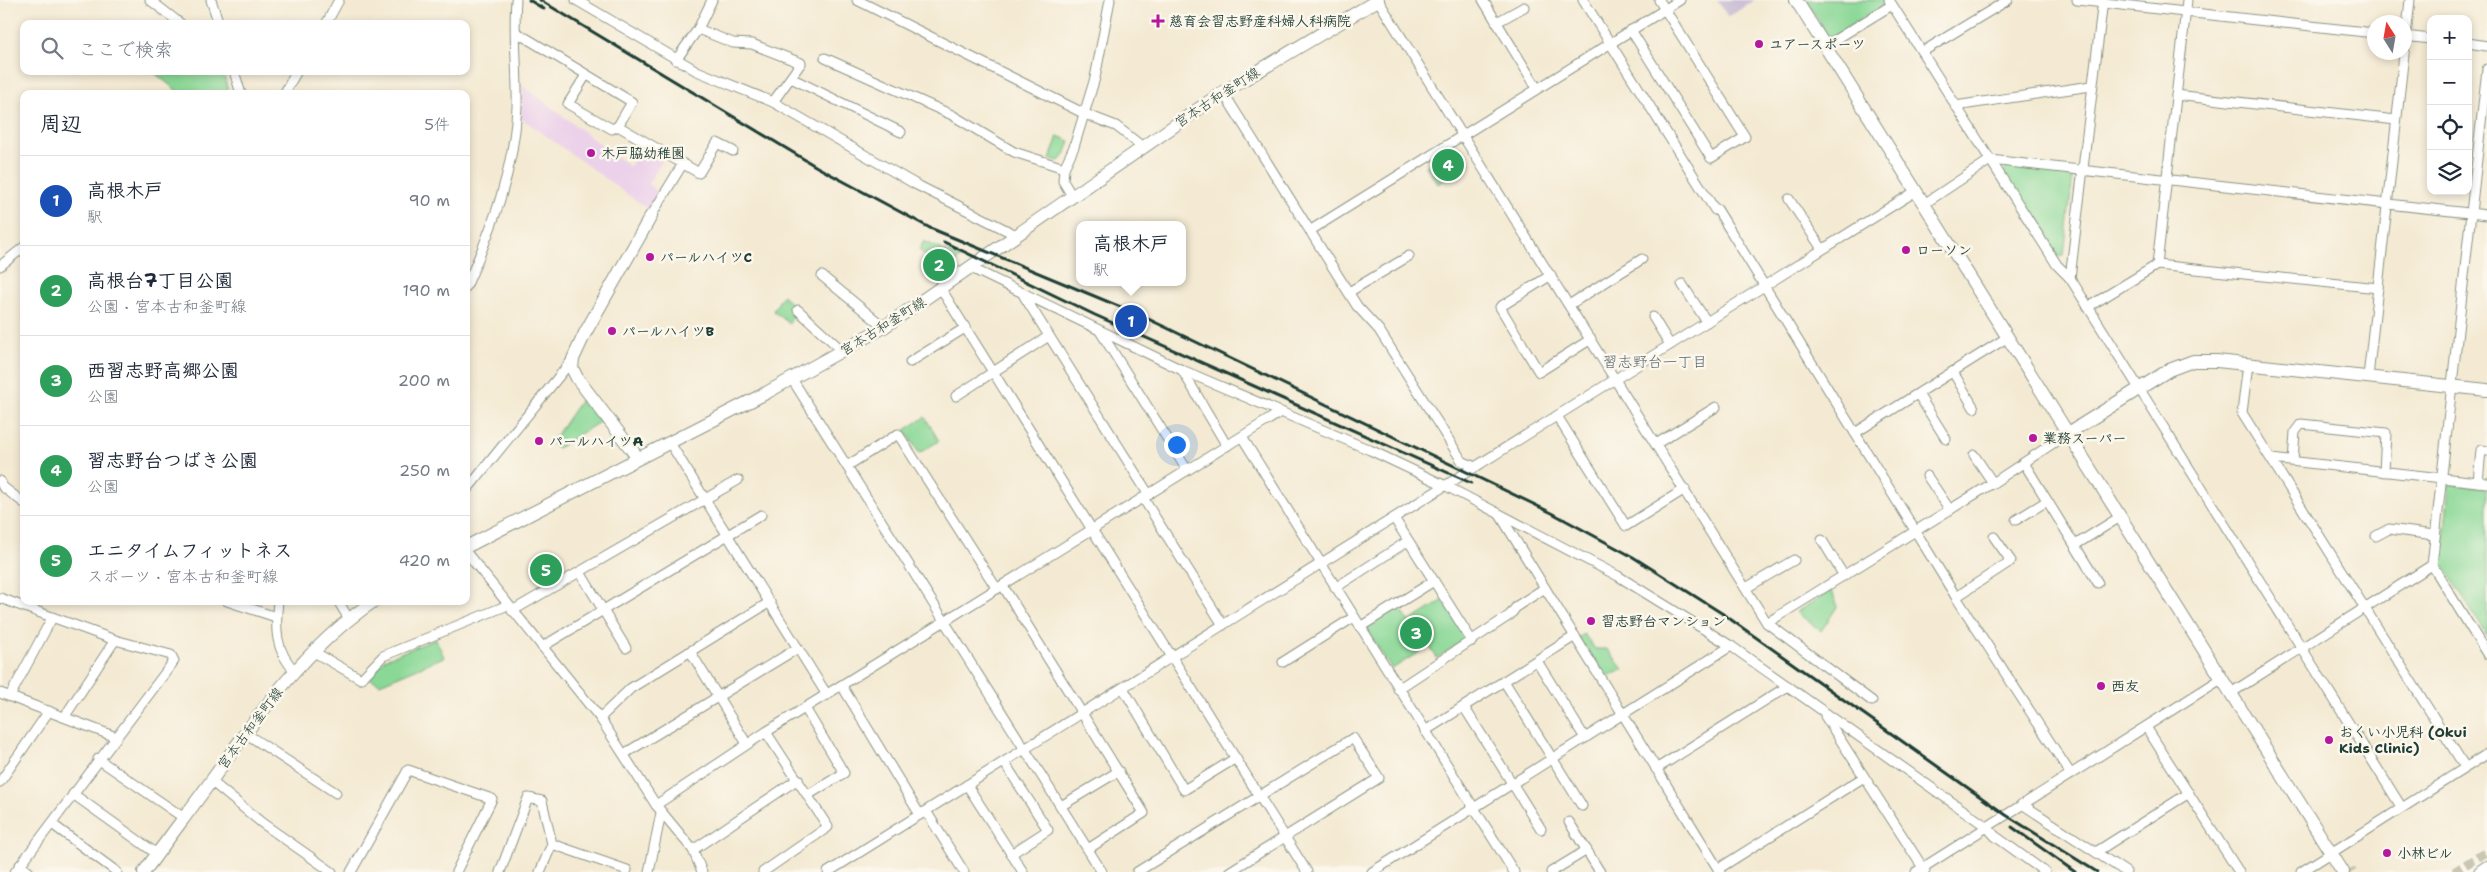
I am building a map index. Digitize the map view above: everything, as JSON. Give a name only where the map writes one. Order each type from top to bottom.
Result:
[{"type":"street","points":[[150,0],[176,20]]},
{"type":"street","points":[[210,0],[217,20]]},
{"type":"street","points":[[328,20],[339,0]]},
{"type":"street","points":[[576,0],[676,60],[697,71],[773,102],[915,184],[1016,235]]},
{"type":"street","points":[[676,60],[698,29],[712,0]]},
{"type":"street","points":[[858,0],[1084,114],[1116,126],[1143,147]]},
{"type":"street","points":[[1072,196],[1063,181],[1064,168],[1074,147],[1095,78],[1110,0]]},
{"type":"street","points":[[1378,0],[1767,623],[1872,701]]},
{"type":"street","name":"宮本古和釜町線","points":[[470,545],[638,458],[672,446],[884,327],[1224,92],[1378,0]]},
{"type":"street","points":[[1483,0],[1537,88]]},
{"type":"street","points":[[1582,0],[1716,209],[1956,597],[2070,773]]},
{"type":"street","points":[[1631,30],[1711,158],[1745,137],[1659,0]]},
{"type":"street","points":[[1311,230],[1680,0]]},
{"type":"street","points":[[1796,0],[2343,872]]},
{"type":"street","points":[[1922,52],[2008,0]]},
{"type":"street","points":[[2078,0],[2102,1],[2367,32]]},
{"type":"street","points":[[2157,265],[2186,0]]},
{"type":"street","points":[[2408,15],[2410,0]]},
{"type":"street","points":[[470,277],[498,210],[510,160],[517,106],[514,1]]},
{"type":"street","points":[[2070,278],[2102,1]]},
{"type":"street","points":[[1825,46],[1891,2],[2057,265],[2070,278],[2402,808]]},
{"type":"street","points":[[1497,22],[1524,7]]},
{"type":"street","points":[[698,29],[733,43],[752,44],[801,63],[773,102]]},
{"type":"street","points":[[516,32],[632,102],[618,126],[612,129],[568,104],[586,75]]},
{"type":"street","points":[[2412,37],[2427,39]]},
{"type":"street","points":[[2472,44],[2487,46]]},
{"type":"street","points":[[825,58],[952,115],[1014,152],[1064,168]]},
{"type":"street","points":[[2368,377],[2403,60]]},
{"type":"street","points":[[2487,69],[2432,565],[2487,654]]},
{"type":"street","points":[[235,75],[240,90]]},
{"type":"street","points":[[286,90],[295,75]]},
{"type":"street","points":[[791,78],[902,132]]},
{"type":"street","points":[[1955,106],[2091,86]]},
{"type":"street","points":[[1224,92],[1357,306],[1379,330],[1462,461],[1475,467]]},
{"type":"street","points":[[2176,95],[2396,120]]},
{"type":"street","points":[[618,126],[682,165],[699,173],[717,143],[733,150]]},
{"type":"street","points":[[1924,204],[1990,160],[2487,215]]},
{"type":"street","points":[[470,486],[573,359],[585,333],[682,165]]},
{"type":"street","points":[[828,872],[1916,191]]},
{"type":"street","points":[[1790,199],[1822,250]]},
{"type":"street","points":[[0,266],[20,250]]},
{"type":"street","points":[[1349,292],[1409,256]]},
{"type":"street","points":[[1569,305],[1642,259]]},
{"type":"street","points":[[470,261],[476,264]]},
{"type":"street","points":[[2088,307],[2157,265],[2378,288]]},
{"type":"street","points":[[971,268],[1182,370],[1370,450],[1446,486],[1618,576],[1731,646],[1987,827],[1994,836],[2045,872]]},
{"type":"street","points":[[1551,275],[1500,307],[1539,372],[1591,340]]},
{"type":"street","points":[[822,276],[884,327]]},
{"type":"street","points":[[1682,284],[1707,322]]},
{"type":"street","points":[[941,289],[1307,872]]},
{"type":"street","points":[[1024,295],[1223,625]]},
{"type":"street","points":[[798,310],[835,344],[841,352]]},
{"type":"street","points":[[1653,317],[1670,345]]},
{"type":"street","points":[[910,362],[965,328]]},
{"type":"street","points":[[1100,331],[1187,470]]},
{"type":"street","points":[[956,396],[1049,336]]},
{"type":"street","points":[[1855,433],[2008,337]]},
{"type":"street","points":[[573,359],[572,368],[576,378],[638,458]]},
{"type":"street","points":[[1767,623],[1993,483],[2139,388],[2185,363],[2200,360],[2248,364],[2487,390]]},
{"type":"street","points":[[2248,364],[2242,413],[2466,767]]},
{"type":"street","points":[[1182,370],[1227,446]]},
{"type":"street","points":[[1952,372],[1974,408]]},
{"type":"street","points":[[792,379],[1102,872]]},
{"type":"street","points":[[1918,394],[1946,439]]},
{"type":"street","points":[[1656,444],[1716,407]]},
{"type":"street","points":[[649,872],[658,809],[747,744],[1280,412]]},
{"type":"street","points":[[1557,416],[1626,526],[1685,489]]},
{"type":"street","points":[[2292,461],[2295,432],[2301,424],[2367,431],[2386,434],[2384,472]]},
{"type":"street","points":[[847,466],[898,434],[1119,771],[1144,813],[1088,849]]},
{"type":"street","points":[[1242,437],[1514,872]]},
{"type":"street","points":[[672,446],[827,695]]},
{"type":"street","points":[[2271,459],[2482,483],[2482,450],[2487,451]]},
{"type":"street","points":[[1974,455],[1993,483]]},
{"type":"street","points":[[2024,463],[2098,583]]},
{"type":"street","points":[[1927,476],[1950,510]]},
{"type":"street","points":[[314,652],[361,679],[383,656],[510,608],[580,572],[738,480]]},
{"type":"street","points":[[0,481],[4,487],[20,500]]},
{"type":"street","points":[[2016,520],[2047,501]]},
{"type":"street","points":[[542,647],[761,514]]},
{"type":"street","points":[[1500,514],[1719,870],[1864,777]]},
{"type":"street","points":[[2075,544],[2120,517]]},
{"type":"street","points":[[1394,518],[1472,641]]},
{"type":"street","points":[[2376,536],[2389,529],[2434,535]]},
{"type":"street","points":[[1956,597],[2011,561],[1994,537]]},
{"type":"street","points":[[1335,588],[1408,540]]},
{"type":"street","points":[[1822,540],[1844,576]]},
{"type":"street","points":[[470,557],[600,718],[658,809],[693,850],[702,872]]},
{"type":"street","points":[[1746,588],[1794,560]]},
{"type":"street","points":[[2231,693],[2364,606],[2432,565]]},
{"type":"street","points":[[580,572],[626,648]]},
{"type":"street","points":[[1360,627],[1434,581]]},
{"type":"street","points":[[1398,689],[1510,615],[1517,606],[1545,588]]},
{"type":"street","points":[[0,598],[115,640],[171,655],[174,661],[98,759],[18,869],[29,872]]},
{"type":"street","points":[[600,718],[631,688],[770,602]]},
{"type":"street","points":[[239,605],[276,617]]},
{"type":"street","points":[[278,605],[276,617],[280,651],[285,662],[295,671]]},
{"type":"street","points":[[340,605],[349,619]]},
{"type":"street","name":"宮本古和釜町線","points":[[144,872],[245,733],[295,671],[349,619],[368,605]]},
{"type":"street","points":[[1283,662],[1354,617]]},
{"type":"street","points":[[10,696],[52,618]]},
{"type":"street","points":[[1425,731],[1575,636]]},
{"type":"street","points":[[65,716],[115,640]]},
{"type":"street","points":[[1372,872],[1731,646]]},
{"type":"street","points":[[624,754],[798,648]]},
{"type":"street","points":[[690,651],[747,744]]},
{"type":"street","points":[[1537,661],[1585,738]]},
{"type":"street","points":[[1823,711],[1921,871],[2070,773],[2222,679]]},
{"type":"street","points":[[1504,682],[1582,806]]},
{"type":"street","points":[[842,686],[923,813],[964,872]]},
{"type":"street","points":[[1656,769],[1788,686]]},
{"type":"street","points":[[1123,688],[1184,790],[1236,758]]},
{"type":"street","points":[[0,693],[65,716],[116,737]]},
{"type":"street","points":[[1464,707],[1541,829]]},
{"type":"street","points":[[805,708],[844,773],[808,795]]},
{"type":"street","points":[[0,782],[49,711]]},
{"type":"street","points":[[2146,727],[2239,872]]},
{"type":"street","points":[[763,872],[828,827],[766,732]]},
{"type":"street","points":[[245,733],[336,793]]},
{"type":"street","points":[[1137,872],[1353,738],[1380,778],[1229,872]]},
{"type":"street","points":[[2301,872],[2487,754]]},
{"type":"street","points":[[98,759],[184,818]]},
{"type":"street","points":[[1004,762],[1048,830],[1011,854]]},
{"type":"street","points":[[350,872],[408,770],[492,799],[456,872]]},
{"type":"street","points":[[1061,806],[1119,771]]},
{"type":"street","points":[[693,850],[798,779]]},
{"type":"street","points":[[211,781],[262,823],[332,872]]},
{"type":"street","points":[[967,785],[1023,872]]},
{"type":"street","points":[[2096,852],[2189,793]]},
{"type":"street","points":[[73,794],[157,854]]},
{"type":"street","points":[[500,872],[528,798],[542,801],[552,844],[540,872]]},
{"type":"street","points":[[2022,804],[2126,872]]},
{"type":"street","points":[[1570,822],[1600,872]]},
{"type":"street","points":[[52,824],[117,872]]},
{"type":"street","points":[[552,844],[627,870],[626,872]]},
{"type":"street","points":[[1551,872],[1587,850]]},
{"type":"street","points":[[2480,872],[2487,867]]},
{"type":"shaded area","points":[[1717,0],[1755,0],[1728,17]]},
{"type":"shaded area","name":"木戸脇幼稚園","points":[[522,85],[630,167],[641,146],[663,160],[648,184],[659,193],[648,209],[521,118]]},
{"type":"green space","points":[[1806,0],[1884,0],[1884,5],[1833,37],[1828,36]]},
{"type":"green space","points":[[157,75],[224,75],[228,90],[176,90]]},
{"type":"green space","points":[[1058,136],[1070,141],[1065,155],[1059,161],[1050,159]]},
{"type":"green space","points":[[1456,146],[1462,150],[1470,164],[1438,184],[1426,166]]},
{"type":"green space","points":[[2007,167],[2073,174],[2064,256],[2056,257],[2003,173]]},
{"type":"green space","points":[[924,241],[960,258],[936,277],[929,273],[927,258],[919,250]]},
{"type":"green space","points":[[783,295],[797,311],[789,323],[773,311]]},
{"type":"green space","points":[[583,397],[601,421],[558,448],[551,443]]},
{"type":"green space","points":[[925,417],[939,441],[919,453],[905,430]]},
{"type":"green space","points":[[2449,484],[2487,488],[2487,636],[2442,564]]},
{"type":"green space","points":[[1832,590],[1837,607],[1821,631],[1796,612]]},
{"type":"green space","points":[[1444,600],[1466,635],[1464,640],[1437,658],[1429,646],[1392,669],[1367,631],[1368,625],[1399,606],[1409,622]]},
{"type":"green space","points":[[1584,634],[1595,649],[1607,649],[1623,669],[1605,679],[1578,638]]},
{"type":"green space","points":[[436,639],[444,657],[380,684],[369,678],[385,659]]},
{"type":"tunnel","points":[[2454,872],[2487,851]]},
{"type":"railway","points":[[529,0],[544,9]]},
{"type":"railway","points":[[540,0],[817,167],[930,228],[1140,315],[1552,513],[1633,557],[1723,614],[2006,815],[2097,872]]},
{"type":"railway","points":[[944,242],[1095,315],[1471,483]]},
{"type":"railway","points":[[2012,827],[2075,872]]},
{"type":"place","name":"慈育会習志野産科婦人科病院","points":[[1158,21]]},
{"type":"place","name":"ユアースポーツ","points":[[1759,44]]},
{"type":"place","name":"木戸脇幼稚園","points":[[591,153]]},
{"type":"place","name":"習志野台つばき公園","points":[[1448,165]]},
{"type":"place","name":"ローソン","points":[[1906,250]]},
{"type":"place","name":"パールハイツC","points":[[650,257]]},
{"type":"place","name":"高根台7丁目公園","points":[[939,265]]},
{"type":"place","name":"高根木戸","points":[[1131,321]]},
{"type":"place","name":"パールハイツB","points":[[612,331]]},
{"type":"place","name":"業務スーパー","points":[[2033,438]]},
{"type":"place","name":"パールハイツA","points":[[539,441]]},
{"type":"place","name":"エニタイムフィットネス","points":[[546,570]]},
{"type":"place","name":"習志野台マンション","points":[[1591,621]]},
{"type":"place","name":"西習志野高郷公園","points":[[1416,633]]},
{"type":"place","name":"西友","points":[[2101,686]]},
{"type":"place","name":"おくい小児科 (Okui Kids Clinic)","points":[[2329,740]]},
{"type":"place","name":"小林ビル","points":[[2387,853]]},
{"type":"district","name":"習志野台一丁目","points":[[1655,362]]}]
